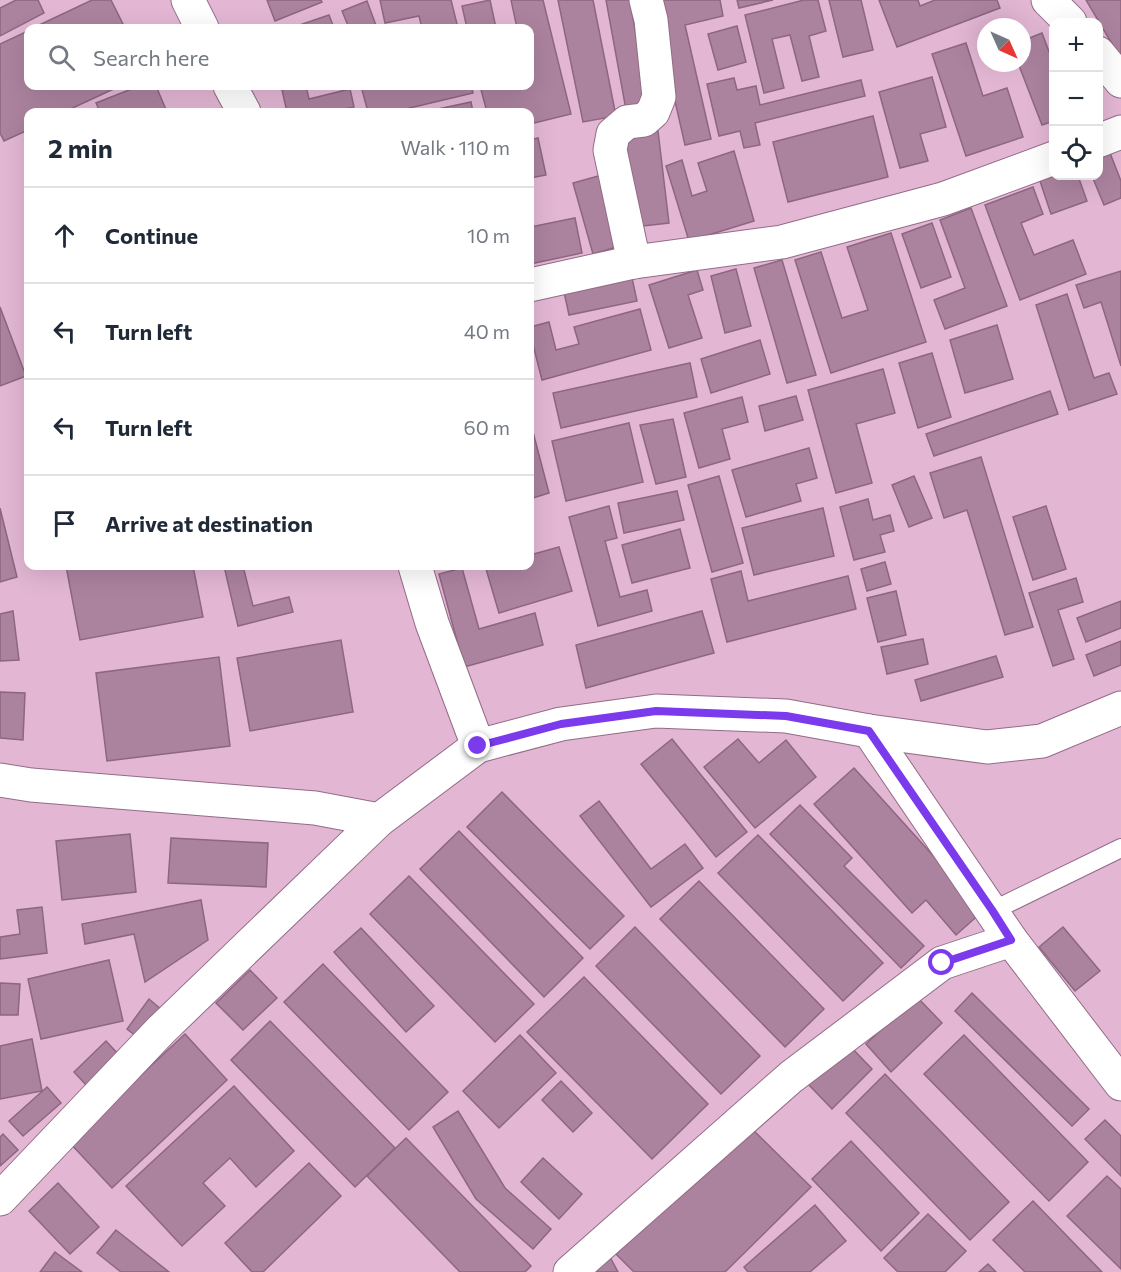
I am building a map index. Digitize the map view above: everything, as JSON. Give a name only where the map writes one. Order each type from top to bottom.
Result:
[{"type":"street","points":[[188,0],[200,24]]},
{"type":"street","points":[[634,262],[610,150],[614,134],[627,122],[644,120],[653,112],[659,98],[651,20],[646,0]]},
{"type":"street","points":[[1048,0],[1066,18]]},
{"type":"street","points":[[1103,58],[1121,81]]},
{"type":"street","points":[[232,90],[242,108]]},
{"type":"street","points":[[1103,139],[1121,132]]},
{"type":"street","points":[[534,284],[634,262],[782,242],[943,199],[1049,159]]},
{"type":"street","points":[[416,570],[432,623],[478,746]]},
{"type":"street","points":[[0,1199],[161,1030],[379,820],[478,746],[561,724],[656,711],[786,716],[869,731],[987,747],[1042,741],[1121,708]]},
{"type":"street","points":[[869,731],[1011,940],[1121,1084]]},
{"type":"street","points":[[0,780],[31,785],[315,808],[379,820]]},
{"type":"street","points":[[570,1272],[791,1077],[932,970],[942,963],[1011,940]]},
{"type":"lane","points":[[992,910],[1121,848]]},
{"type":"building","points":[[16,0],[38,0],[44,13],[0,36],[0,8]]},
{"type":"building","points":[[92,0],[111,0],[123,24],[41,24]]},
{"type":"building","points":[[267,0],[321,0],[322,2],[275,21]]},
{"type":"building","points":[[380,0],[451,0],[457,24],[421,24],[419,16],[385,23]]},
{"type":"building","points":[[490,0],[495,24],[466,24],[462,6]]},
{"type":"building","points":[[511,0],[543,0],[571,114],[534,123],[534,108],[486,108],[481,90],[534,90],[534,24],[516,24]]},
{"type":"building","points":[[558,0],[593,0],[616,116],[583,122]]},
{"type":"building","points":[[606,0],[630,0],[648,106],[626,110]]},
{"type":"building","points":[[652,0],[720,0],[723,16],[685,25],[711,139],[685,145]]},
{"type":"building","points":[[737,0],[773,0],[739,8]]},
{"type":"building","points":[[804,0],[818,0],[826,31],[809,36],[819,77],[802,81],[790,35],[772,39],[784,88],[764,93],[745,15]]},
{"type":"building","points":[[829,0],[861,0],[873,50],[843,57]]},
{"type":"building","points":[[879,0],[918,0],[920,6],[935,0],[997,0],[1000,8],[897,47]]},
{"type":"building","points":[[1086,0],[1121,0],[1121,59],[1103,29],[1103,18],[1097,18]]},
{"type":"building","points":[[367,1],[376,24],[347,24],[342,11]]},
{"type":"building","points":[[329,15],[332,24],[303,24]]},
{"type":"building","points":[[737,26],[746,62],[718,70],[708,34]]},
{"type":"building","points":[[24,33],[24,90],[111,90],[73,108],[24,108],[24,132],[4,141],[0,133],[0,44]]},
{"type":"building","points":[[1042,33],[1049,52],[1049,123],[1042,125],[1021,72],[1031,72],[1031,37]]},
{"type":"building","points":[[966,43],[983,96],[1007,88],[1023,137],[966,156],[932,54]]},
{"type":"building","points":[[932,77],[946,127],[920,134],[928,161],[900,168],[879,92]]},
{"type":"building","points":[[734,78],[737,90],[756,86],[760,105],[861,80],[865,96],[755,123],[760,145],[744,148],[740,131],[719,136],[707,84]]},
{"type":"building","points":[[129,90],[158,90],[165,108],[98,108],[96,103]]},
{"type":"building","points":[[282,90],[307,90],[309,99],[350,90],[354,107],[349,108],[286,108]]},
{"type":"building","points":[[362,90],[472,90],[473,93],[410,108],[367,108]]},
{"type":"building","points":[[471,102],[472,108],[443,108]]},
{"type":"building","points":[[873,116],[888,177],[788,202],[773,142]]},
{"type":"building","points":[[658,131],[669,223],[634,227],[623,135]]},
{"type":"building","points":[[538,138],[546,175],[534,177],[534,139]]},
{"type":"building","points":[[734,151],[754,221],[689,241],[666,166],[682,160],[692,196],[707,191],[698,163]]},
{"type":"building","points":[[1110,153],[1121,181],[1121,198],[1104,205],[1094,180],[1103,180],[1103,155]]},
{"type":"building","points":[[602,175],[623,245],[593,254],[573,183]]},
{"type":"building","points":[[1049,177],[1049,180],[1079,180],[1087,201],[1051,214],[1039,178]]},
{"type":"building","points":[[1033,187],[1043,214],[1021,223],[1034,255],[1073,240],[1086,274],[1020,300],[985,205]]},
{"type":"building","points":[[971,208],[1007,306],[945,329],[934,300],[965,288],[940,220]]},
{"type":"building","points":[[575,218],[582,253],[534,263],[534,226]]},
{"type":"building","points":[[932,223],[951,277],[921,288],[902,234]]},
{"type":"building","points":[[891,233],[926,342],[831,373],[795,260],[821,252],[842,318],[868,310],[847,247]]},
{"type":"building","points":[[782,260],[816,375],[787,383],[754,268]]},
{"type":"building","points":[[736,269],[751,326],[725,333],[711,276]]},
{"type":"building","points":[[697,270],[703,290],[688,295],[702,338],[669,348],[649,285]]},
{"type":"building","points":[[1121,271],[1121,366],[1101,302],[1084,308],[1076,285]]},
{"type":"building","points":[[632,278],[637,301],[569,315],[564,292]]},
{"type":"building","points":[[1067,294],[1094,378],[1109,373],[1117,394],[1069,410],[1036,305]]},
{"type":"building","points":[[0,307],[24,371],[24,377],[0,386]]},
{"type":"building","points":[[640,309],[651,350],[542,380],[534,349],[534,326],[549,322],[556,350],[579,344],[574,327]]},
{"type":"building","points":[[997,325],[1013,379],[965,393],[950,340]]},
{"type":"building","points":[[760,340],[770,374],[711,393],[701,359]]},
{"type":"building","points":[[932,353],[951,417],[918,428],[899,363]]},
{"type":"building","points":[[690,363],[697,397],[561,428],[553,393]]},
{"type":"building","points":[[883,369],[895,413],[856,424],[872,483],[836,493],[808,390]]},
{"type":"building","points":[[1050,391],[1058,414],[934,456],[926,434]]},
{"type":"building","points":[[796,396],[803,420],[765,431],[759,406]]},
{"type":"building","points":[[742,397],[748,422],[722,429],[730,459],[699,468],[684,413]]},
{"type":"building","points":[[673,419],[686,477],[656,484],[640,425]]},
{"type":"building","points":[[629,423],[643,482],[566,501],[552,441]]},
{"type":"building","points":[[534,436],[549,493],[534,498]]},
{"type":"building","points":[[809,448],[817,478],[796,484],[801,501],[746,517],[732,470]]},
{"type":"building","points":[[981,457],[1033,627],[1005,635],[967,510],[944,518],[930,473]]},
{"type":"building","points":[[719,476],[743,563],[712,572],[688,485]]},
{"type":"building","points":[[914,476],[932,518],[909,527],[892,485]]},
{"type":"building","points":[[677,491],[684,520],[624,533],[618,503]]},
{"type":"building","points":[[868,499],[873,520],[890,515],[894,531],[880,535],[885,552],[854,560],[840,507]]},
{"type":"building","points":[[609,506],[617,538],[605,541],[620,597],[647,590],[652,611],[598,626],[569,517]]},
{"type":"building","points":[[1046,506],[1066,569],[1033,580],[1013,517]]},
{"type":"building","points":[[0,508],[17,577],[0,582]]},
{"type":"building","points":[[823,508],[834,556],[754,575],[742,528]]},
{"type":"building","points":[[680,529],[690,568],[632,583],[622,545]]},
{"type":"building","points":[[559,547],[572,591],[499,613],[486,570],[534,570],[534,554]]},
{"type":"building","points":[[885,562],[891,584],[867,591],[861,569]]},
{"type":"building","points":[[67,570],[194,570],[203,617],[80,640]]},
{"type":"building","points":[[225,570],[244,570],[253,606],[289,597],[293,612],[238,626]]},
{"type":"building","points":[[463,570],[479,629],[535,613],[543,645],[464,667],[439,574]]},
{"type":"building","points":[[741,571],[748,601],[848,576],[856,609],[727,642],[711,579]]},
{"type":"building","points":[[1076,578],[1083,602],[1058,610],[1074,659],[1053,666],[1029,593]]},
{"type":"building","points":[[896,591],[906,635],[878,642],[867,598]]},
{"type":"building","points":[[1121,601],[1121,628],[1086,642],[1077,618]]},
{"type":"building","points":[[13,611],[19,660],[0,661],[0,614]]},
{"type":"building","points":[[702,611],[714,653],[586,688],[576,645]]},
{"type":"building","points":[[923,639],[928,664],[887,674],[881,647]]},
{"type":"building","points":[[341,640],[353,712],[250,731],[237,658]]},
{"type":"building","points":[[1121,641],[1121,665],[1094,676],[1086,655]]},
{"type":"building","points":[[996,656],[1003,677],[921,701],[915,680]]},
{"type":"building","points":[[219,657],[230,746],[107,761],[96,673]]},
{"type":"building","points":[[0,692],[25,693],[23,740],[0,738]]},
{"type":"building","points":[[672,739],[747,832],[716,857],[641,764]]},
{"type":"building","points":[[738,739],[759,763],[786,740],[816,777],[755,828],[704,767]]},
{"type":"building","points":[[854,768],[983,911],[956,935],[926,900],[912,913],[814,804]]},
{"type":"building","points":[[502,792],[624,916],[590,949],[467,827]]},
{"type":"building","points":[[599,801],[651,869],[685,844],[703,868],[651,907],[580,816]]},
{"type":"building","points":[[800,805],[852,858],[844,866],[924,946],[901,968],[770,834]]},
{"type":"building","points":[[459,831],[583,958],[544,997],[420,869]]},
{"type":"building","points":[[130,834],[136,892],[62,900],[56,841]]},
{"type":"building","points":[[758,835],[883,963],[843,1001],[718,873]]},
{"type":"building","points":[[171,838],[268,843],[266,887],[168,883]]},
{"type":"building","points":[[409,876],[534,1004],[495,1042],[370,914]]},
{"type":"building","points":[[699,881],[824,1009],[785,1047],[660,919]]},
{"type":"building","points":[[201,900],[208,940],[145,982],[134,934],[85,944],[82,924]]},
{"type":"building","points":[[42,907],[47,953],[0,959],[0,937],[20,934],[17,910]]},
{"type":"building","points":[[635,927],[760,1056],[721,1094],[596,966]]},
{"type":"building","points":[[1063,927],[1100,971],[1075,991],[1039,947]]},
{"type":"building","points":[[361,928],[434,1006],[406,1032],[334,952]]},
{"type":"building","points":[[109,960],[123,1021],[41,1039],[28,979]]},
{"type":"building","points":[[323,964],[448,1092],[409,1130],[284,1002]]},
{"type":"building","points":[[250,970],[277,998],[243,1030],[216,1003]]},
{"type":"building","points":[[584,977],[708,1104],[652,1159],[527,1032]]},
{"type":"building","points":[[0,983],[20,984],[18,1015],[0,1015]]},
{"type":"building","points":[[972,993],[1089,1109],[1072,1126],[955,1011]]},
{"type":"building","points":[[916,996],[942,1023],[891,1072],[866,1044]]},
{"type":"building","points":[[149,999],[162,1010],[140,1039],[127,1029]]},
{"type":"building","points":[[270,1021],[395,1148],[355,1187],[231,1060]]},
{"type":"building","points":[[185,1034],[227,1080],[112,1188],[69,1142]]},
{"type":"building","points":[[520,1035],[556,1073],[499,1128],[463,1091]]},
{"type":"building","points":[[964,1035],[1088,1162],[1049,1201],[924,1074]]},
{"type":"building","points":[[32,1039],[42,1091],[0,1099],[0,1046]]},
{"type":"building","points":[[106,1041],[119,1055],[87,1086],[74,1072]]},
{"type":"building","points":[[848,1044],[872,1069],[832,1109],[808,1084]]},
{"type":"building","points":[[885,1074],[1009,1202],[970,1240],[846,1113]]},
{"type":"building","points":[[561,1081],[592,1113],[573,1132],[542,1100]]},
{"type":"building","points":[[234,1086],[294,1151],[256,1187],[230,1158],[203,1183],[225,1206],[182,1246],[126,1186]]},
{"type":"building","points":[[47,1087],[61,1103],[23,1136],[9,1121]]},
{"type":"building","points":[[458,1111],[505,1188],[551,1229],[533,1249],[476,1199],[433,1127]]},
{"type":"building","points":[[1105,1120],[1121,1136],[1121,1176],[1085,1139]]},
{"type":"building","points":[[747,1124],[811,1187],[725,1272],[634,1272],[616,1254]]},
{"type":"building","points":[[3,1134],[18,1150],[0,1166],[0,1137]]},
{"type":"building","points":[[406,1138],[531,1266],[525,1272],[460,1272],[367,1176]]},
{"type":"building","points":[[851,1141],[919,1213],[881,1251],[812,1179]]},
{"type":"building","points":[[543,1158],[582,1194],[559,1219],[521,1182]]},
{"type":"building","points":[[309,1163],[341,1196],[263,1272],[252,1272],[225,1243]]},
{"type":"building","points":[[1107,1176],[1121,1189],[1121,1269],[1067,1216]]},
{"type":"building","points":[[58,1183],[99,1227],[70,1254],[29,1211]]},
{"type":"building","points":[[1033,1201],[1102,1272],[1025,1272],[993,1240]]},
{"type":"building","points":[[815,1205],[846,1241],[810,1272],[748,1272],[744,1267]]},
{"type":"building","points":[[928,1214],[966,1251],[945,1272],[898,1272],[884,1258]]},
{"type":"building","points":[[116,1230],[169,1272],[121,1272],[97,1253]]},
{"type":"building","points":[[55,1252],[82,1272],[40,1272]]},
{"type":"building","points":[[610,1257],[618,1272],[585,1272]]},
{"type":"building","points":[[988,1264],[996,1272],[979,1272]]},
{"type":"route","points":[[478,746],[561,724],[656,711],[786,716],[869,731],[1011,940],[942,963]]}]
